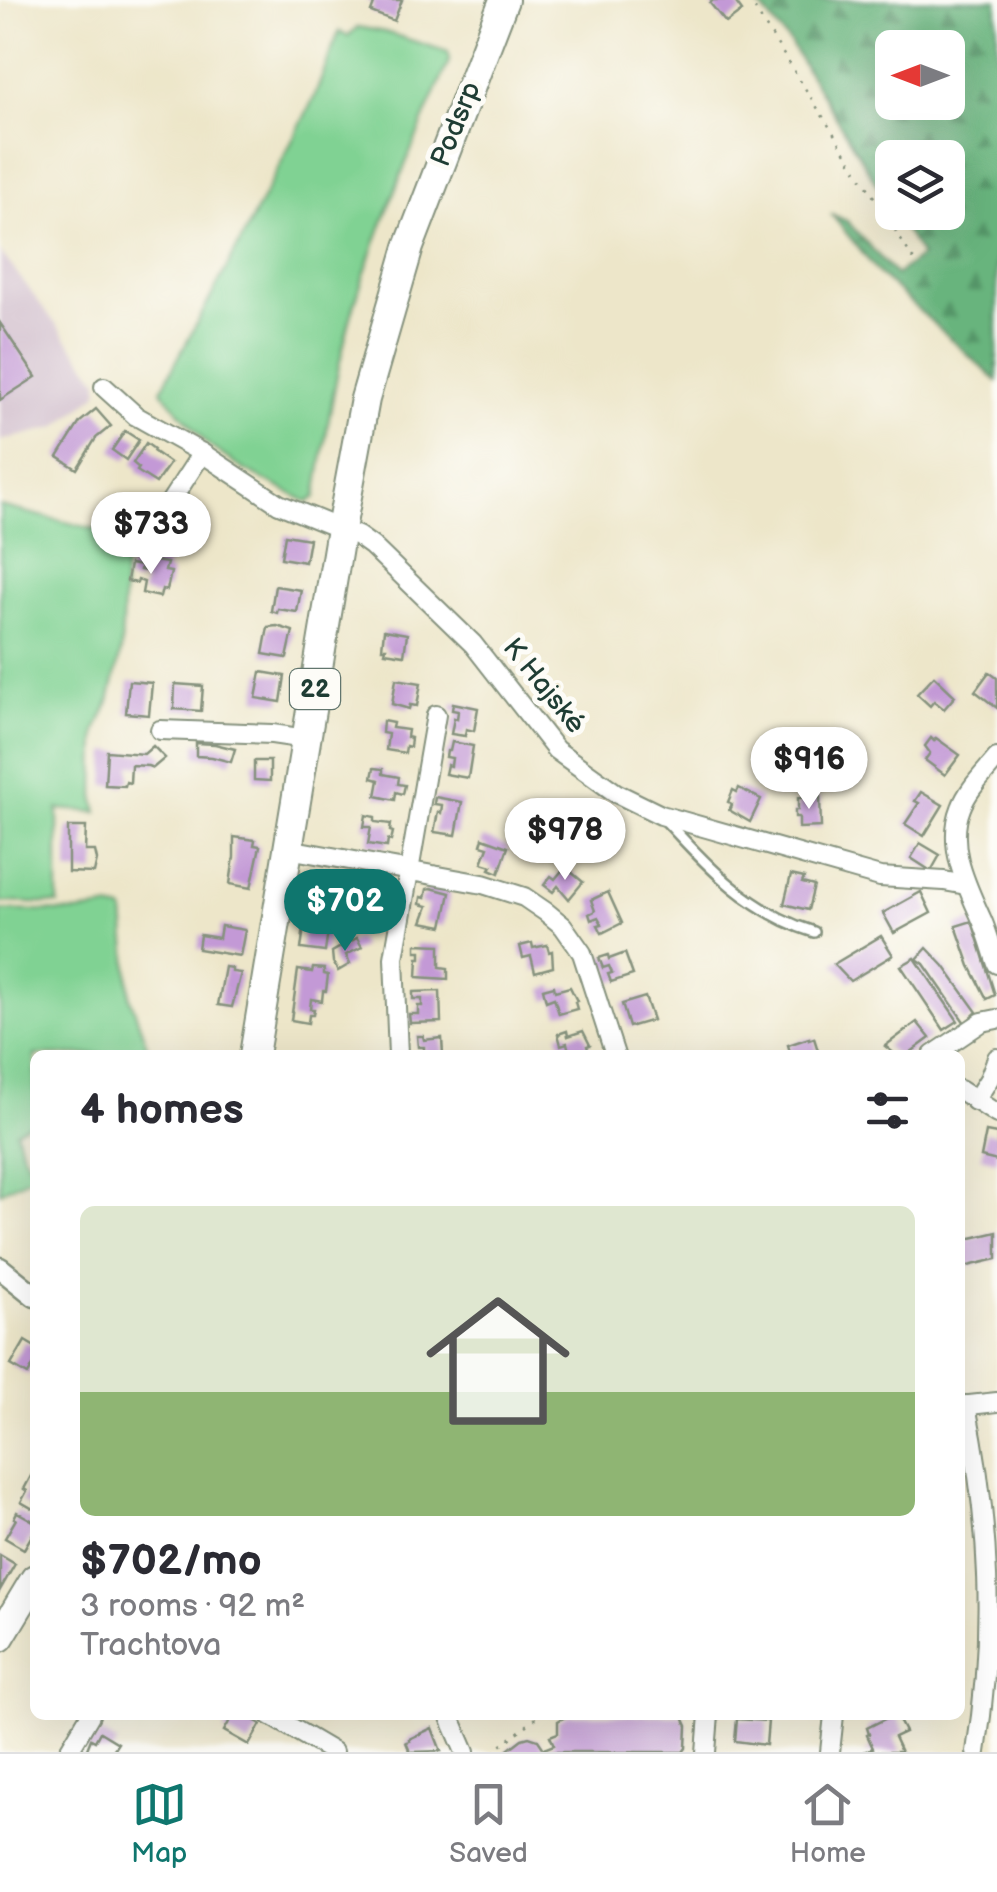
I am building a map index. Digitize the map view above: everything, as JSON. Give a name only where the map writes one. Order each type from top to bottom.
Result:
[{"type":"main road","name":"Podsrp","points":[[341,529],[369,381],[408,248],[504,0]]},
{"type":"main road","name":"22","points":[[255,1050],[341,529]]},
{"type":"main road","points":[[0,1638],[30,1587]]},
{"type":"street","name":"K Hajské","points":[[104,387],[136,416],[278,504],[358,536],[372,546],[473,644],[556,750],[616,793],[661,816],[880,878],[966,885]]},
{"type":"street","points":[[152,530],[202,454]]},
{"type":"street","points":[[398,1050],[394,958],[436,715]]},
{"type":"street","points":[[160,730],[306,739]]},
{"type":"street","points":[[997,758],[969,792],[958,817],[957,848],[966,885],[997,964]]},
{"type":"street","points":[[288,849],[408,869],[505,889],[524,897],[562,926],[582,953],[613,1050]]},
{"type":"street","points":[[940,1050],[982,1022],[997,1018]]},
{"type":"street","points":[[997,1058],[990,1078],[968,1096],[997,1114]]},
{"type":"street","points":[[0,1268],[30,1292]]},
{"type":"street","points":[[965,1405],[997,1402]]},
{"type":"street","points":[[965,1415],[984,1508],[988,1569],[990,1709],[976,1752]]},
{"type":"street","points":[[68,1752],[87,1720]]},
{"type":"street","points":[[279,1720],[333,1752]]},
{"type":"street","points":[[451,1720],[464,1752]]},
{"type":"street","points":[[706,1752],[708,1720]]},
{"type":"street","points":[[830,1752],[833,1720]]},
{"type":"lane","points":[[661,816],[710,870],[751,902],[814,932]]},
{"type":"path","points":[[749,0],[917,264]]},
{"type":"path","points":[[494,1752],[534,1720]]},
{"type":"shaded area","points":[[0,251],[99,381],[98,393],[57,427],[0,441]]},
{"type":"green space","points":[[755,0],[997,0],[997,381],[881,276],[831,214],[847,221],[896,275],[921,256],[905,230],[965,230],[965,140],[875,140],[875,181],[790,43]]},
{"type":"green space","points":[[358,27],[448,52],[449,61],[362,281],[340,361],[316,497],[308,502],[243,469],[208,445],[161,390],[315,96],[339,31],[348,36]]},
{"type":"green space","points":[[0,506],[111,533],[125,550],[121,651],[109,701],[96,731],[98,812],[58,809],[58,904],[0,902]]},
{"type":"green space","points":[[108,908],[124,911],[130,998],[148,1050],[30,1050],[30,1123],[16,1131],[30,1177],[0,1192],[0,910],[77,912]]},
{"type":"building","points":[[365,0],[402,0],[394,21],[371,12],[374,4]]},
{"type":"building","points":[[734,0],[742,11],[726,23],[710,3]]},
{"type":"building","points":[[0,323],[36,377],[0,400]]},
{"type":"building","points":[[96,409],[111,426],[96,438],[77,469],[58,457],[80,422]]},
{"type":"building","points":[[125,431],[139,440],[126,460],[112,450]]},
{"type":"building","points":[[146,443],[170,463],[156,483],[137,471],[139,468],[133,463]]},
{"type":"building","points":[[285,535],[309,539],[305,562],[281,558]]},
{"type":"building","points":[[149,560],[167,563],[165,571],[171,572],[167,590],[162,589],[160,597],[142,593],[144,582],[127,581],[130,564],[146,571]]},
{"type":"building","points":[[275,586],[301,590],[297,612],[271,611]]},
{"type":"building","points":[[268,627],[293,631],[287,658],[263,654]]},
{"type":"building","points":[[384,630],[407,634],[404,655],[385,652]]},
{"type":"building","points":[[261,672],[285,676],[281,702],[256,698]]},
{"type":"building","points":[[989,672],[997,678],[997,708],[975,691]]},
{"type":"building","points":[[934,676],[955,696],[944,709],[934,701],[930,706],[917,694]]},
{"type":"building","points":[[396,679],[421,683],[417,706],[410,705],[409,709],[392,704]]},
{"type":"building","points":[[129,681],[152,683],[149,715],[126,713]]},
{"type":"building","points":[[175,684],[203,686],[201,711],[174,709]]},
{"type":"building","points":[[453,703],[478,708],[474,731],[466,729],[465,736],[451,734],[458,711],[452,710]]},
{"type":"building","points":[[383,721],[393,723],[392,728],[408,730],[410,747],[406,746],[405,753],[386,750],[388,734],[382,733]]},
{"type":"building","points":[[931,738],[960,755],[945,775],[925,760],[930,753],[925,746]]},
{"type":"building","points":[[452,742],[473,746],[468,778],[445,774],[447,765],[451,766],[452,758],[446,757]]},
{"type":"building","points":[[196,743],[235,749],[231,762],[196,756]]},
{"type":"building","points":[[153,746],[165,758],[153,768],[131,765],[130,783],[105,785],[107,751],[144,754]]},
{"type":"building","points":[[254,761],[270,761],[270,781],[254,780]]},
{"type":"building","points":[[374,768],[399,777],[398,784],[405,785],[403,794],[396,792],[395,800],[376,796],[379,780],[372,778]]},
{"type":"building","points":[[739,788],[761,799],[750,822],[729,810],[733,790],[737,792]]},
{"type":"building","points":[[921,792],[943,805],[924,836],[905,824],[919,803],[915,801]]},
{"type":"building","points":[[435,797],[462,802],[456,835],[434,832],[442,805],[434,804]]},
{"type":"building","points":[[820,797],[821,827],[799,828],[799,817],[795,817],[798,798]]},
{"type":"building","points":[[530,814],[553,815],[552,841],[534,838]]},
{"type":"building","points":[[366,815],[375,817],[375,822],[391,824],[393,832],[387,847],[368,844],[371,827],[364,827]]},
{"type":"building","points":[[68,827],[86,827],[85,851],[95,851],[97,860],[94,873],[68,872]]},
{"type":"building","points":[[234,837],[255,840],[254,845],[260,846],[251,888],[230,884]]},
{"type":"building","points":[[483,838],[508,847],[499,873],[482,863],[488,847],[481,845]]},
{"type":"building","points":[[920,843],[940,855],[931,871],[911,858]]},
{"type":"building","points":[[565,867],[583,882],[569,899],[558,886],[553,892],[544,885]]},
{"type":"building","points":[[791,875],[814,886],[808,910],[784,904]]},
{"type":"building","points":[[431,888],[450,893],[443,926],[422,922],[428,906],[420,904],[421,897],[425,898]]},
{"type":"building","points":[[608,892],[622,923],[602,933],[598,917],[591,920],[589,914],[595,911],[591,900]]},
{"type":"building","points":[[921,892],[931,913],[894,933],[883,913]]},
{"type":"building","points":[[972,921],[995,995],[987,999],[956,926]]},
{"type":"building","points":[[221,926],[245,930],[240,956],[198,949],[200,935],[219,938]]},
{"type":"building","points":[[304,927],[328,931],[325,952],[301,949]]},
{"type":"building","points":[[881,936],[893,955],[850,981],[834,964]]},
{"type":"building","points":[[357,938],[362,947],[346,955],[350,964],[338,971],[332,952]]},
{"type":"building","points":[[532,943],[533,948],[547,945],[552,951],[553,967],[535,972],[531,956],[523,958],[520,946]]},
{"type":"building","points":[[416,944],[440,945],[440,967],[448,968],[448,979],[417,977],[421,951],[416,951]]},
{"type":"building","points":[[927,948],[977,1012],[965,1023],[917,959]]},
{"type":"building","points":[[625,953],[633,975],[611,982],[609,966],[603,968],[599,958]]},
{"type":"building","points":[[915,958],[958,1021],[944,1030],[901,966]]},
{"type":"building","points":[[225,967],[241,973],[232,1007],[218,1005]]},
{"type":"building","points":[[313,968],[324,969],[328,975],[322,1001],[311,999],[310,1009],[314,1009],[308,1023],[291,1020],[298,970],[312,972]]},
{"type":"building","points":[[554,986],[555,991],[570,987],[577,1009],[559,1014],[554,998],[546,1001],[543,989]]},
{"type":"building","points":[[440,991],[441,1022],[410,1023],[409,1014],[418,1014],[418,1006],[422,1006],[422,999],[413,999],[413,992]]},
{"type":"building","points":[[645,997],[653,1020],[629,1027],[622,1004]]},
{"type":"building","points":[[917,1022],[930,1038],[914,1050],[890,1050],[885,1046]]},
{"type":"building","points":[[567,1031],[568,1036],[583,1031],[590,1045],[588,1050],[569,1050],[567,1043],[561,1045],[558,1034]]},
{"type":"building","points":[[417,1036],[424,1040],[442,1038],[443,1050],[418,1047]]},
{"type":"building","points":[[814,1038],[818,1050],[790,1050],[788,1045]]},
{"type":"building","points":[[986,1132],[997,1134],[997,1161],[981,1157]]},
{"type":"building","points":[[997,1232],[997,1259],[965,1267],[965,1236]]},
{"type":"building","points":[[25,1341],[30,1344],[28,1375],[11,1365]]},
{"type":"building","points":[[30,1478],[30,1507],[21,1502],[27,1491],[24,1489]]},
{"type":"building","points":[[17,1512],[30,1519],[30,1539],[24,1549],[5,1538]]},
{"type":"building","points":[[0,1555],[15,1564],[0,1590]]},
{"type":"building","points":[[230,1720],[261,1724],[249,1745],[224,1731]]},
{"type":"building","points":[[684,1720],[686,1748],[683,1752],[505,1752],[529,1737],[538,1740],[544,1749],[554,1745],[550,1736],[558,1733],[558,1721]]},
{"type":"building","points":[[737,1720],[768,1721],[766,1745],[735,1741]]},
{"type":"building","points":[[883,1720],[899,1720],[905,1732],[894,1737],[901,1752],[864,1752],[873,1748],[867,1728]]},
{"type":"building","points":[[432,1728],[441,1751],[410,1752],[406,1742]]},
{"type":"building","points":[[100,1732],[118,1743],[112,1752],[88,1752],[91,1739],[95,1741]]}]
